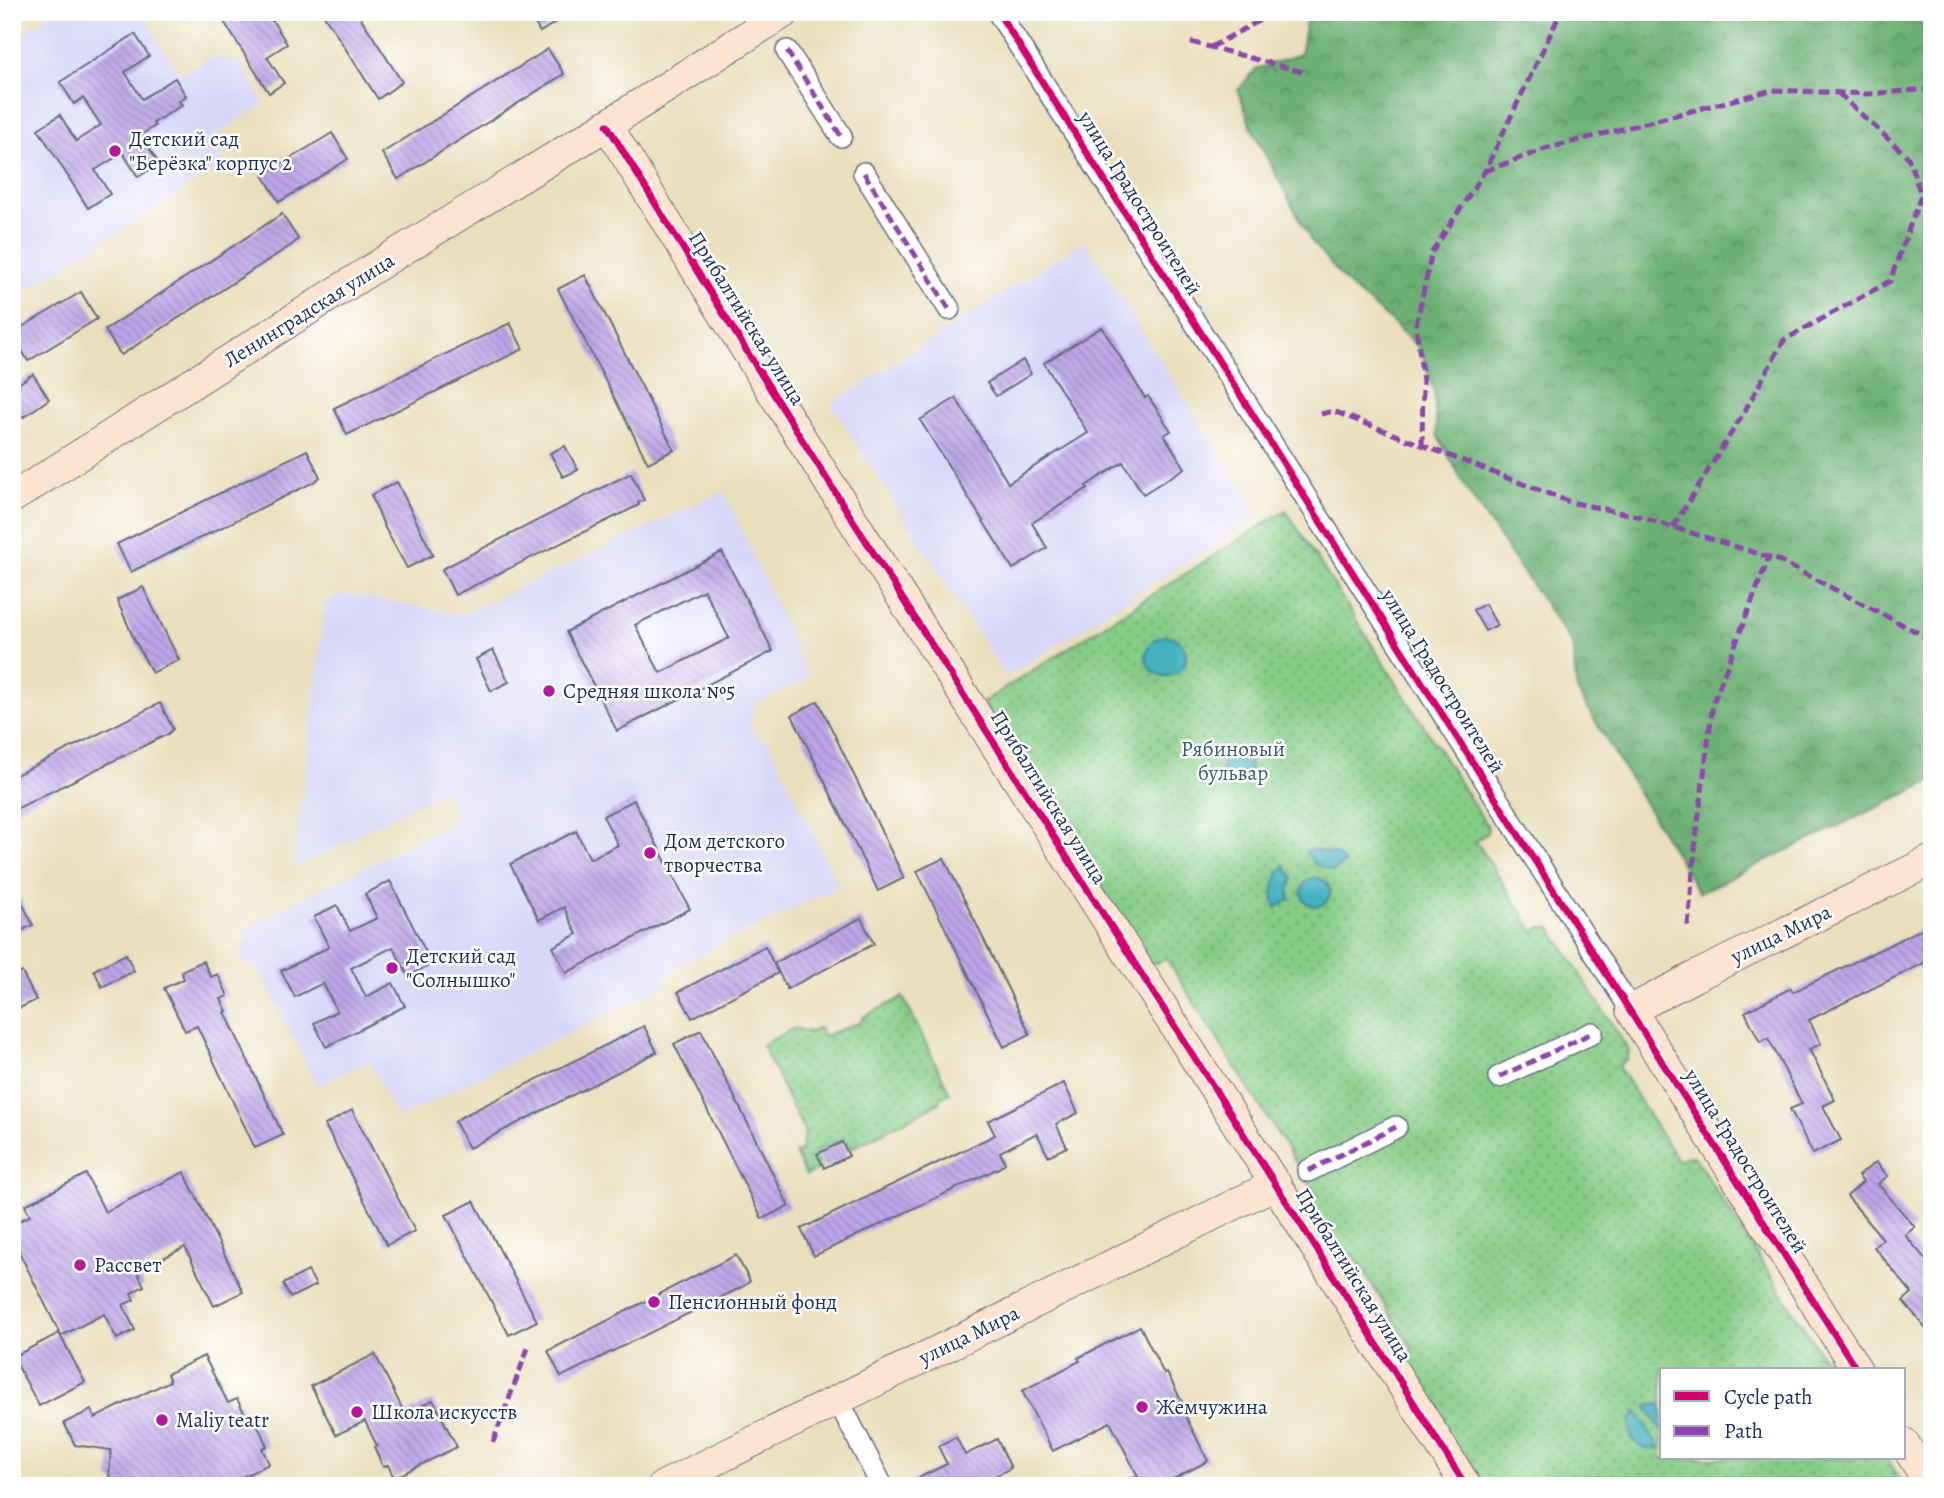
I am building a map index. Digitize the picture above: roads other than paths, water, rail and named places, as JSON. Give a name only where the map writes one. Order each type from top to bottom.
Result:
[{"type":"street","points":[[607,125],[785,12]]},
{"type":"street","name":"улица Градостроителей","points":[[998,12],[1856,1368]]},
{"type":"street","points":[[787,51],[841,136]]},
{"type":"street","name":"Ленинградская улица","points":[[12,498],[376,267],[607,125]]},
{"type":"street","name":"Прибалтийская улица","points":[[607,125],[780,406],[1466,1486]]},
{"type":"street","points":[[864,173],[949,309]]},
{"type":"street","name":"улица Мира","points":[[1631,1010],[1932,860]]},
{"type":"street","points":[[1499,1077],[1592,1033]]},
{"type":"street","points":[[1308,1171],[1396,1127]]},
{"type":"street","name":"улица Мира","points":[[663,1486],[1276,1184]]},
{"type":"street","points":[[838,1399],[882,1486]]},
{"type":"street","points":[[1906,1446],[1931,1486]]},
{"type":"water","points":[[1166,636],[1180,642],[1186,656],[1180,670],[1166,676],[1152,670],[1146,656],[1152,642]]},
{"type":"water","points":[[1236,754],[1246,758],[1250,768],[1246,778],[1236,782],[1226,778],[1222,768],[1226,758]]},
{"type":"water","points":[[1312,849],[1336,855],[1345,863],[1334,871],[1316,865],[1305,851]]},
{"type":"water","points":[[1284,865],[1293,878],[1289,889],[1290,899],[1276,908],[1274,885]]},
{"type":"water","points":[[1316,878],[1326,882],[1330,892],[1326,902],[1316,906],[1306,902],[1302,892],[1306,882]]},
{"type":"water","points":[[1660,1405],[1660,1429],[1647,1406]]},
{"type":"water","points":[[1637,1411],[1659,1448],[1644,1449],[1632,1439],[1630,1422]]},
{"type":"place","name":"Детский сад \"Берёзка\" корпус 2","points":[[115,151]]},
{"type":"place","name":"Средняя школа №5","points":[[549,691]]},
{"type":"place","name":"Дом детского творчества","points":[[650,853]]},
{"type":"place","name":"Детский сад \"Солнышко\"","points":[[392,968]]},
{"type":"place","name":"Рассвет","points":[[80,1265]]},
{"type":"place","name":"Пенсионный фонд","points":[[654,1302]]},
{"type":"place","name":"Жемчужина","points":[[1142,1407]]},
{"type":"place","name":"Школа искусств","points":[[357,1412]]},
{"type":"place","name":"Maliy teatr","points":[[162,1420]]},
{"type":"park label","name":"Рябиновый бульвар","points":[[1233,761]]}]
